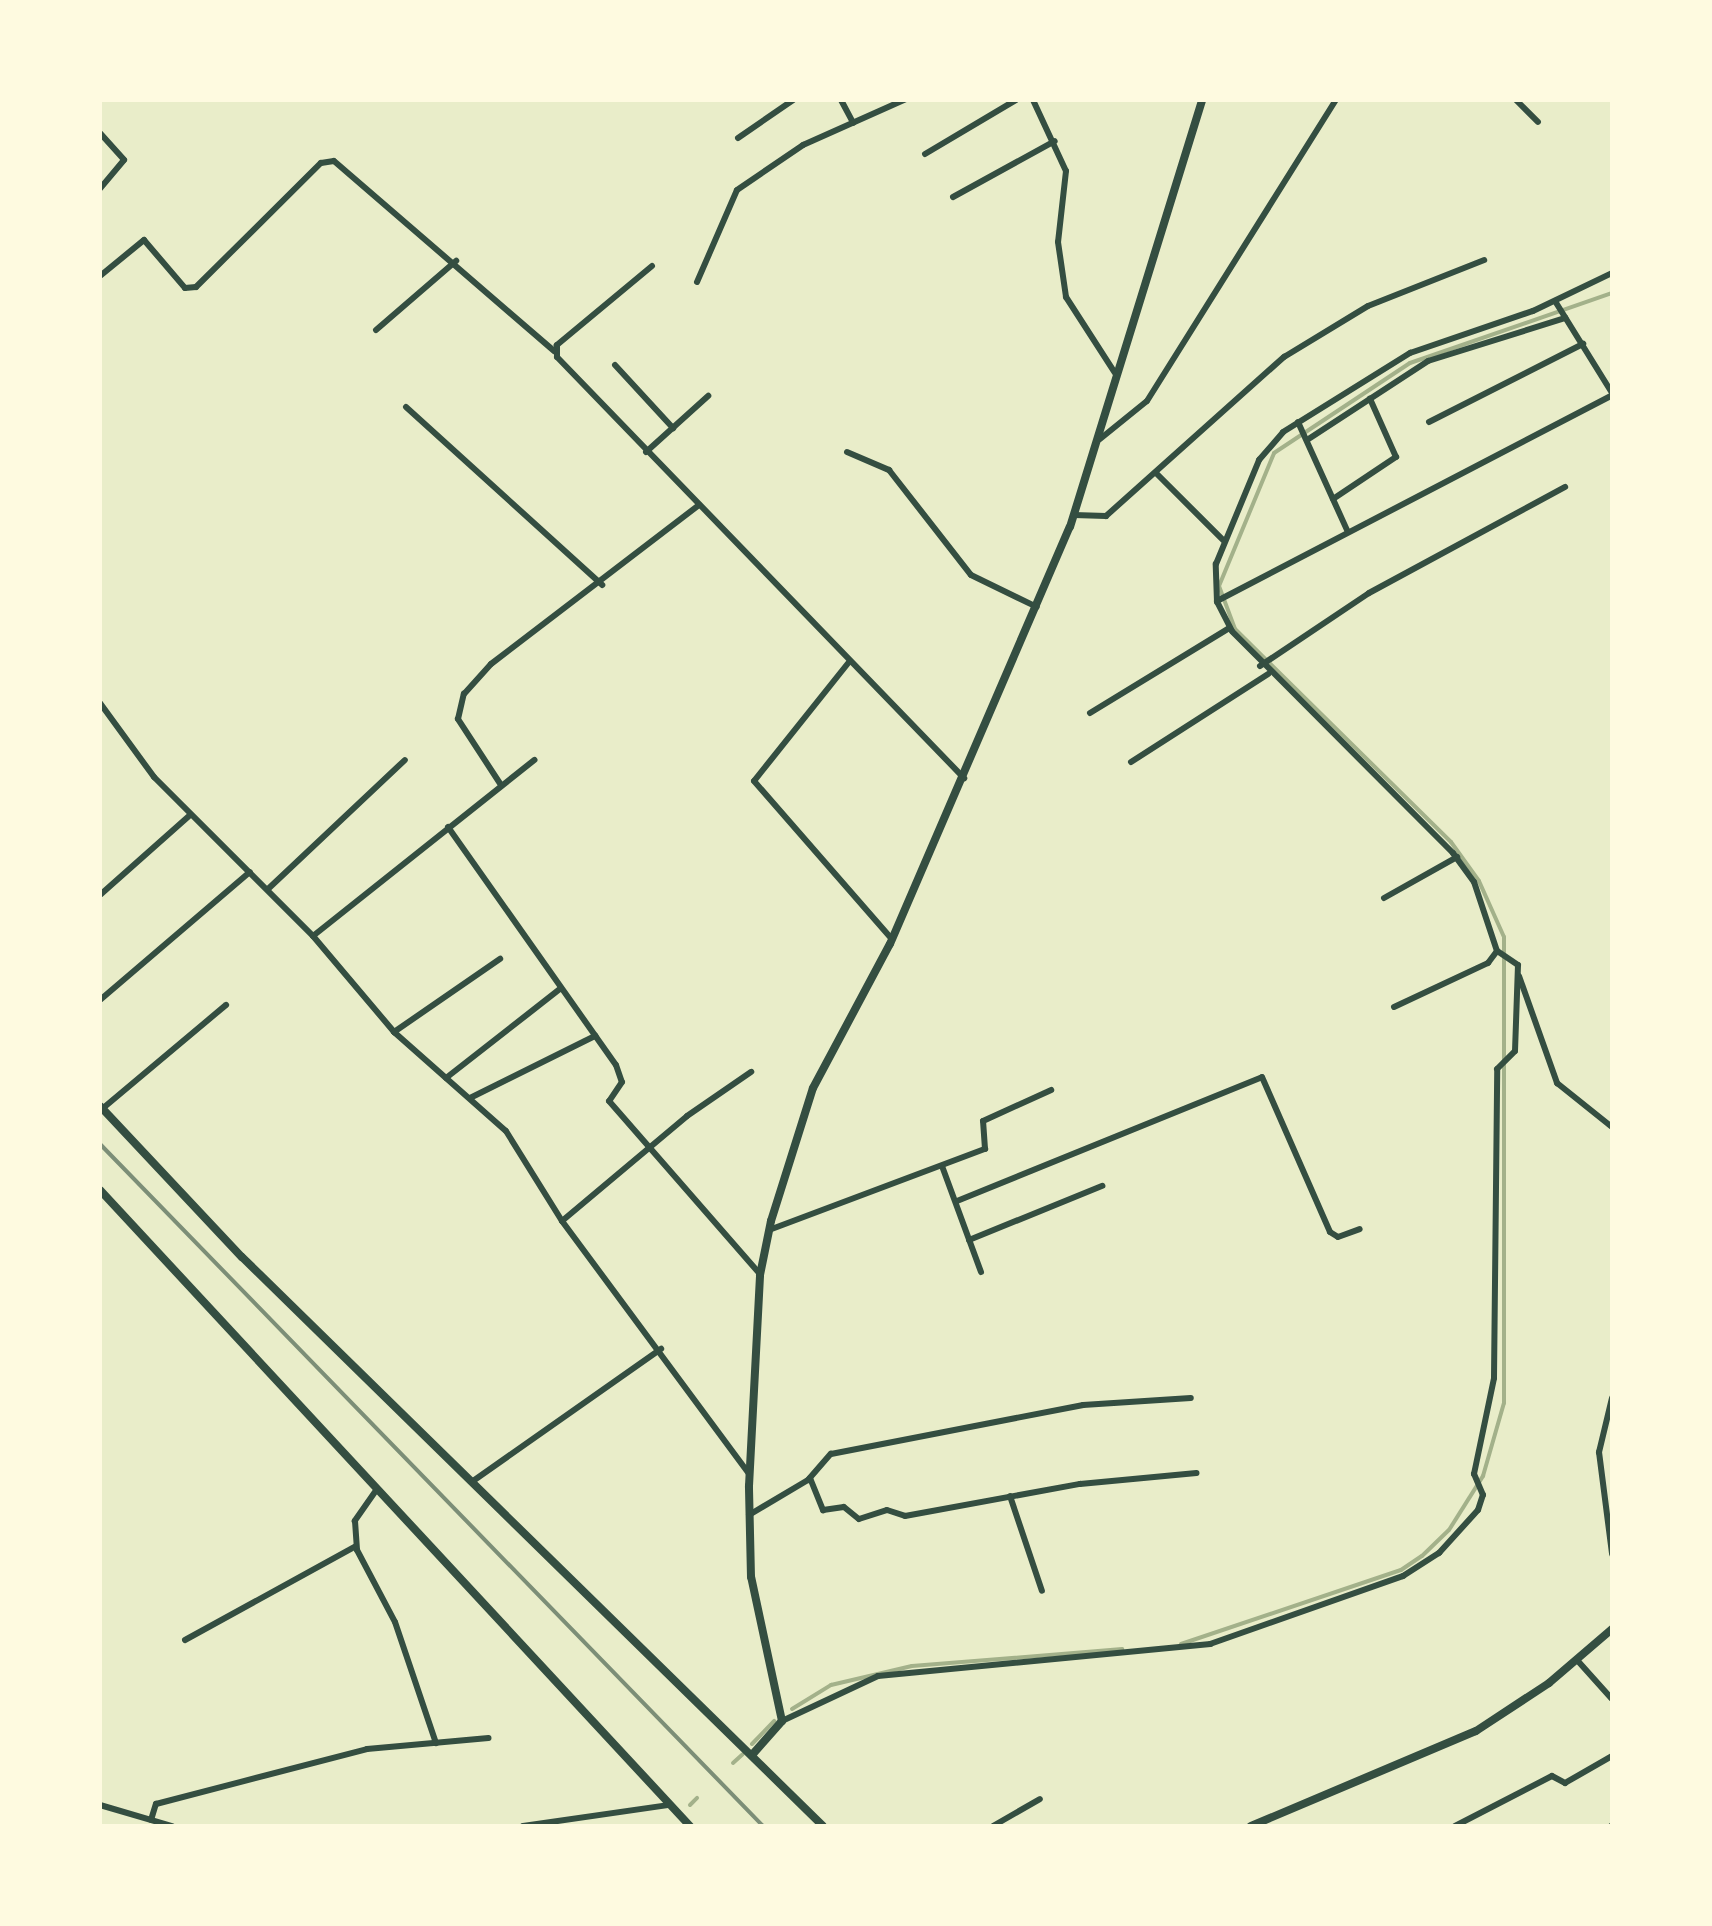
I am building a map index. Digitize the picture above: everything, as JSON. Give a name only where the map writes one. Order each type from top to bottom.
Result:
[{"type":"street","points":[[738,138],[793,100]]},
{"type":"street","points":[[841,100],[853,124]]},
{"type":"street","points":[[697,282],[738,190],[803,146],[904,100]]},
{"type":"street","points":[[925,154],[1016,100]]},
{"type":"street","points":[[1033,100],[1056,141],[1067,180],[1058,242],[1066,297],[1115,373]]},
{"type":"street","points":[[782,1722],[751,1576],[750,1475],[760,1275],[770,1230],[812,1088],[892,939],[1038,608],[1074,515],[1202,100]]},
{"type":"street","points":[[1100,440],[1147,401],[1336,100]]},
{"type":"street","points":[[1516,100],[1538,122]]},
{"type":"street","points":[[100,133],[124,160],[100,189]]},
{"type":"street","points":[[953,197],[1056,141]]},
{"type":"street","points":[[100,276],[144,240],[184,288],[196,287],[326,160],[456,260],[555,351],[646,452],[965,778]]},
{"type":"street","points":[[376,330],[456,260]]},
{"type":"street","points":[[1074,515],[1101,519],[1284,357],[1368,306],[1484,260]]},
{"type":"street","points":[[555,351],[652,266]]},
{"type":"street","points":[[1307,439],[1428,361],[1559,309],[1612,274]]},
{"type":"street","points":[[1220,599],[1612,394],[1559,309]]},
{"type":"street","points":[[1559,309],[1410,353],[1300,424],[1259,460],[1223,540],[1220,599],[1229,628],[1265,662],[1268,674],[1457,857],[1474,882],[1498,952],[1511,959],[1518,974],[1557,1083],[1612,1127]]},
{"type":"street","points":[[1429,422],[1584,344]]},
{"type":"street","points":[[615,366],[672,428]]},
{"type":"street","points":[[646,452],[708,396]]},
{"type":"street","points":[[1333,499],[1396,457],[1370,399]]},
{"type":"street","points":[[406,407],[602,585]]},
{"type":"street","points":[[1300,424],[1347,530]]},
{"type":"street","points":[[848,452],[889,470],[971,574],[1038,608]]},
{"type":"street","points":[[1156,473],[1223,540]]},
{"type":"street","points":[[1265,662],[1370,594],[1565,487]]},
{"type":"street","points":[[501,786],[458,718],[459,704],[492,664],[602,585],[700,506]]},
{"type":"street","points":[[1090,713],[1229,628]]},
{"type":"street","points":[[849,662],[754,781],[892,939]]},
{"type":"street","points":[[1132,762],[1268,674]]},
{"type":"street","points":[[100,703],[189,815],[313,936],[394,1032],[506,1131],[562,1221],[661,1349],[750,1475]]},
{"type":"street","points":[[267,890],[405,760]]},
{"type":"street","points":[[313,936],[534,760]]},
{"type":"street","points":[[100,894],[189,815]]},
{"type":"street","points":[[448,827],[622,1080],[608,1099],[760,1275]]},
{"type":"street","points":[[1384,898],[1457,857]]},
{"type":"street","points":[[100,1000],[250,872]]},
{"type":"street","points":[[1394,1007],[1488,963],[1498,952]]},
{"type":"street","points":[[394,1032],[500,959]]},
{"type":"street","points":[[752,1755],[782,1722],[878,1676],[1210,1644],[1416,1568],[1469,1521],[1482,1500],[1477,1483],[1493,1398],[1500,1063],[1509,1060],[1517,1041],[1518,974]]},
{"type":"street","points":[[446,1078],[560,988]]},
{"type":"street","points":[[226,1005],[101,1107],[242,1257],[823,1826]]},
{"type":"street","points":[[470,1098],[595,1036]]},
{"type":"street","points":[[562,1221],[651,1147],[751,1072]]},
{"type":"street","points":[[957,1201],[1262,1077],[1330,1232],[1338,1236],[1360,1229]]},
{"type":"street","points":[[770,1230],[988,1146],[984,1120],[1051,1090]]},
{"type":"street","points":[[942,1166],[981,1272]]},
{"type":"street","points":[[969,1240],[1102,1186]]},
{"type":"street","points":[[100,1190],[690,1826]]},
{"type":"street","points":[[473,1481],[661,1349]]},
{"type":"street","points":[[750,1515],[810,1478],[831,1454],[1083,1405],[1191,1398]]},
{"type":"street","points":[[1612,1398],[1600,1464],[1612,1554]]},
{"type":"street","points":[[810,1478],[823,1510],[846,1507],[859,1519],[886,1510],[899,1516],[939,1512],[1010,1496],[1196,1473]]},
{"type":"street","points":[[377,1489],[355,1520],[356,1546],[395,1622],[436,1743]]},
{"type":"street","points":[[1010,1496],[1042,1590]]},
{"type":"street","points":[[185,1640],[356,1546]]},
{"type":"street","points":[[1252,1826],[1476,1731],[1577,1660],[1612,1629]]},
{"type":"street","points":[[1577,1660],[1612,1699]]},
{"type":"street","points":[[151,1820],[156,1804],[367,1749],[489,1738]]},
{"type":"street","points":[[1455,1826],[1552,1776],[1564,1783],[1612,1756]]},
{"type":"street","points":[[993,1826],[1040,1798]]},
{"type":"street","points":[[100,1805],[172,1826]]},
{"type":"street","points":[[524,1826],[669,1805]]},
{"type":"street","points":[[678,1814],[680,1826]]},
{"type":"waterway","points":[[1181,1644],[1401,1570],[1422,1556],[1449,1530],[1483,1476],[1504,1403],[1504,937],[1479,881],[1451,842],[1235,629],[1219,586],[1274,453],[1410,363],[1612,293]]},
{"type":"waterway","points":[[792,1709],[831,1685],[912,1666],[1122,1649]]},
{"type":"waterway","points":[[752,1744],[774,1721]]},
{"type":"waterway","points":[[733,1763],[743,1754]]},
{"type":"waterway","points":[[690,1805],[697,1798]]},
{"type":"railway","points":[[100,1144],[763,1826]]}]
